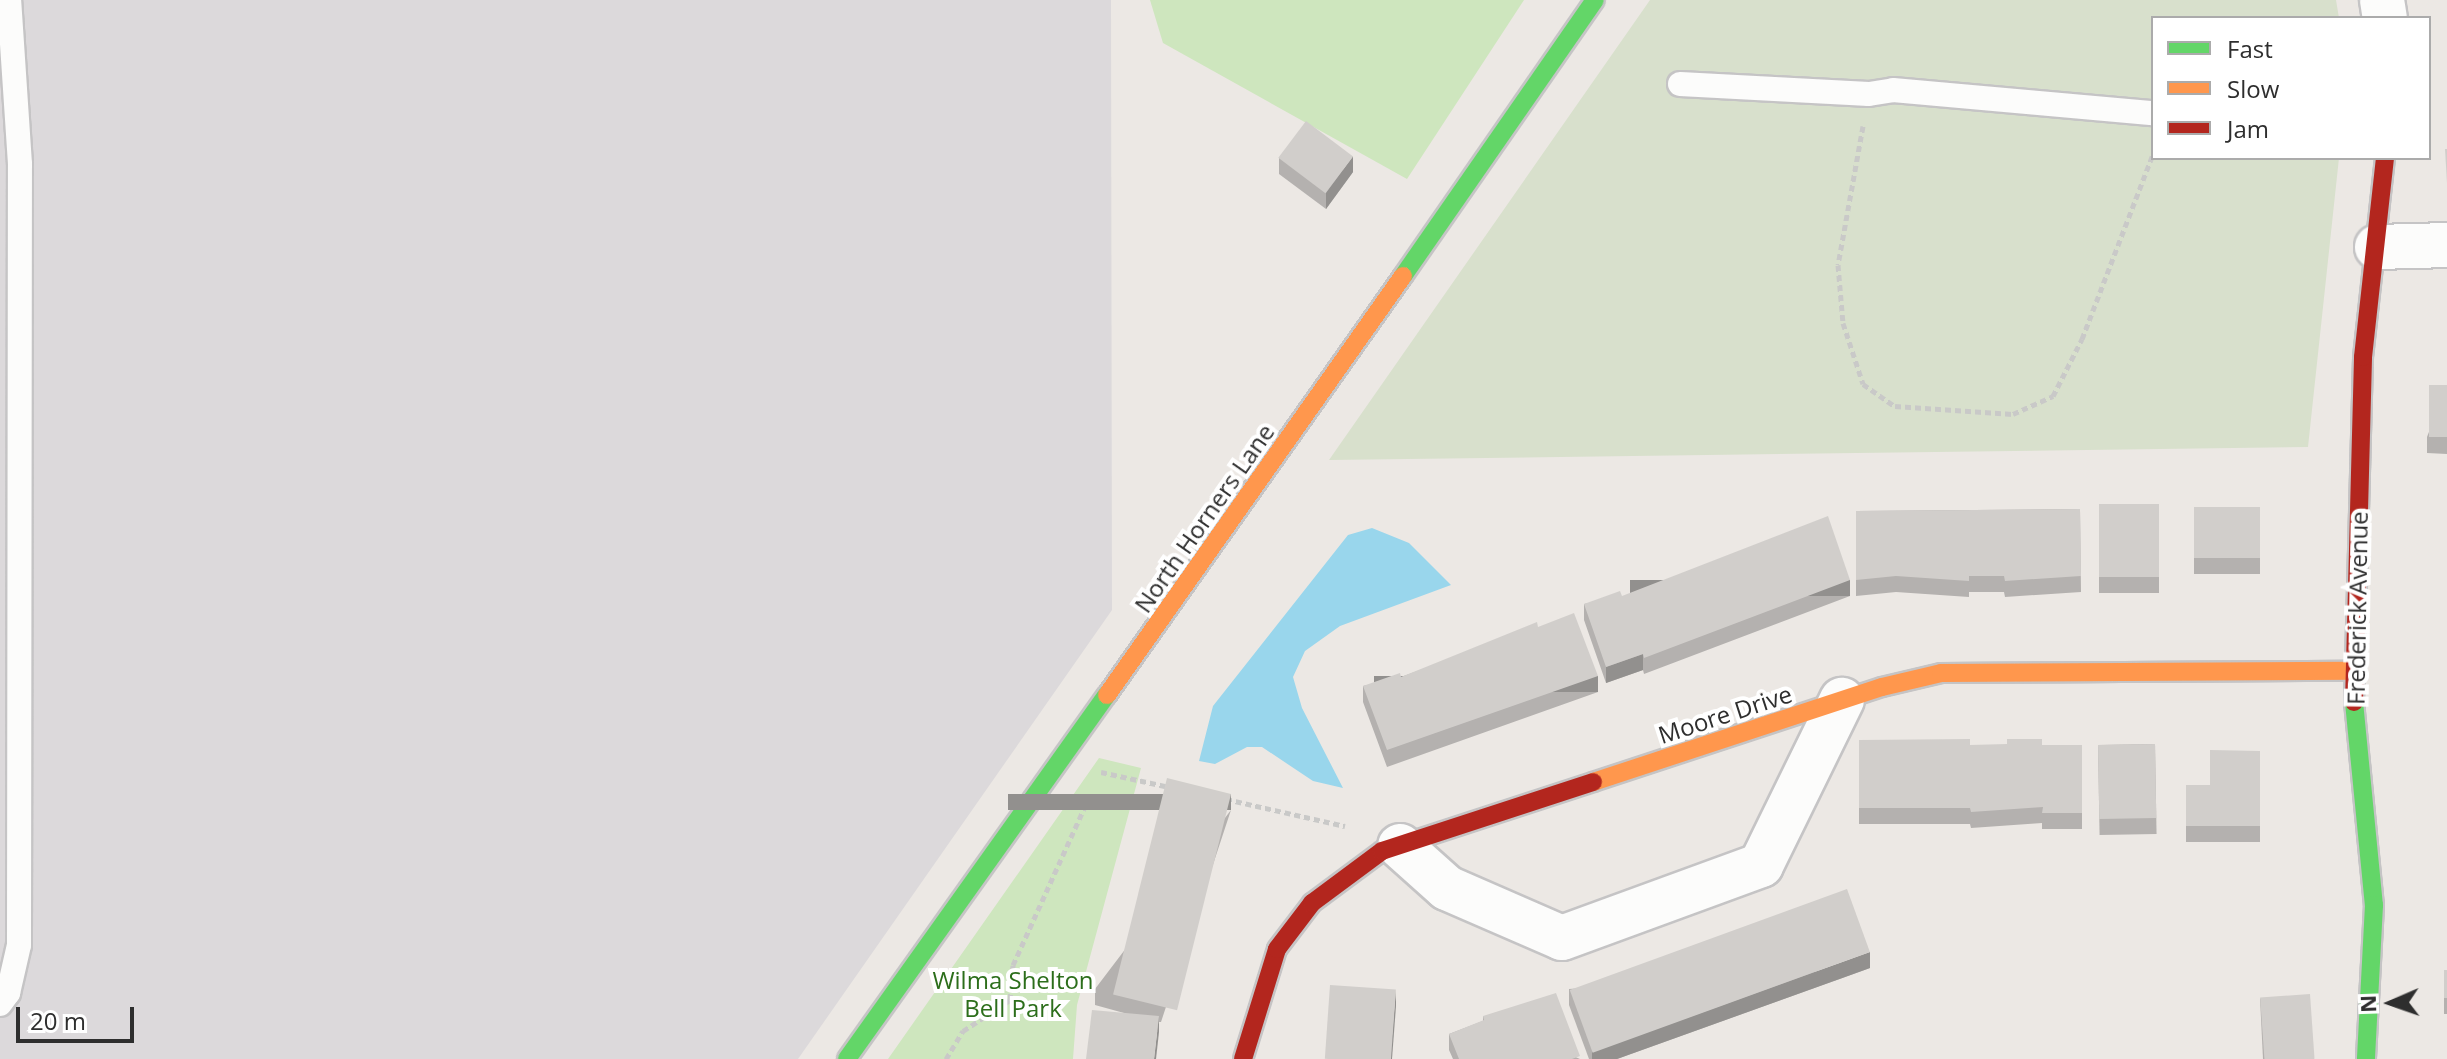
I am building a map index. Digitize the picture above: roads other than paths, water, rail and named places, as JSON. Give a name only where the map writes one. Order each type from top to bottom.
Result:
[{"type":"street","name":"North Horners Lane","points":[[847,1059],[1298,427],[1595,0]]},
{"type":"street","name":"Frederick Avenue","points":[[2366,1059],[2374,905],[2351,671],[2363,357],[2385,160]]},
{"type":"street","points":[[2377,247],[2447,245]]},
{"type":"street","name":"Moore Drive","points":[[1243,1059],[1277,949],[1312,903],[1382,851],[1842,700],[1941,673],[2351,671]]},
{"type":"street","points":[[1400,846],[1447,888],[1562,938],[1761,865],[1842,700]]},
{"type":"lane","points":[[0,1004],[8,993],[19,945],[20,164],[9,0]]},
{"type":"lane","points":[[1680,84],[1869,94],[1893,90],[2151,113]]},
{"type":"water","points":[[1372,528],[1409,543],[1451,585],[1340,626],[1305,651],[1293,677],[1302,708],[1343,788],[1313,781],[1262,747],[1247,747],[1215,764],[1199,761],[1213,706],[1348,535]]},
{"type":"park label","name":"Wilma Shelton Bell Park","points":[[1013,994]]}]
